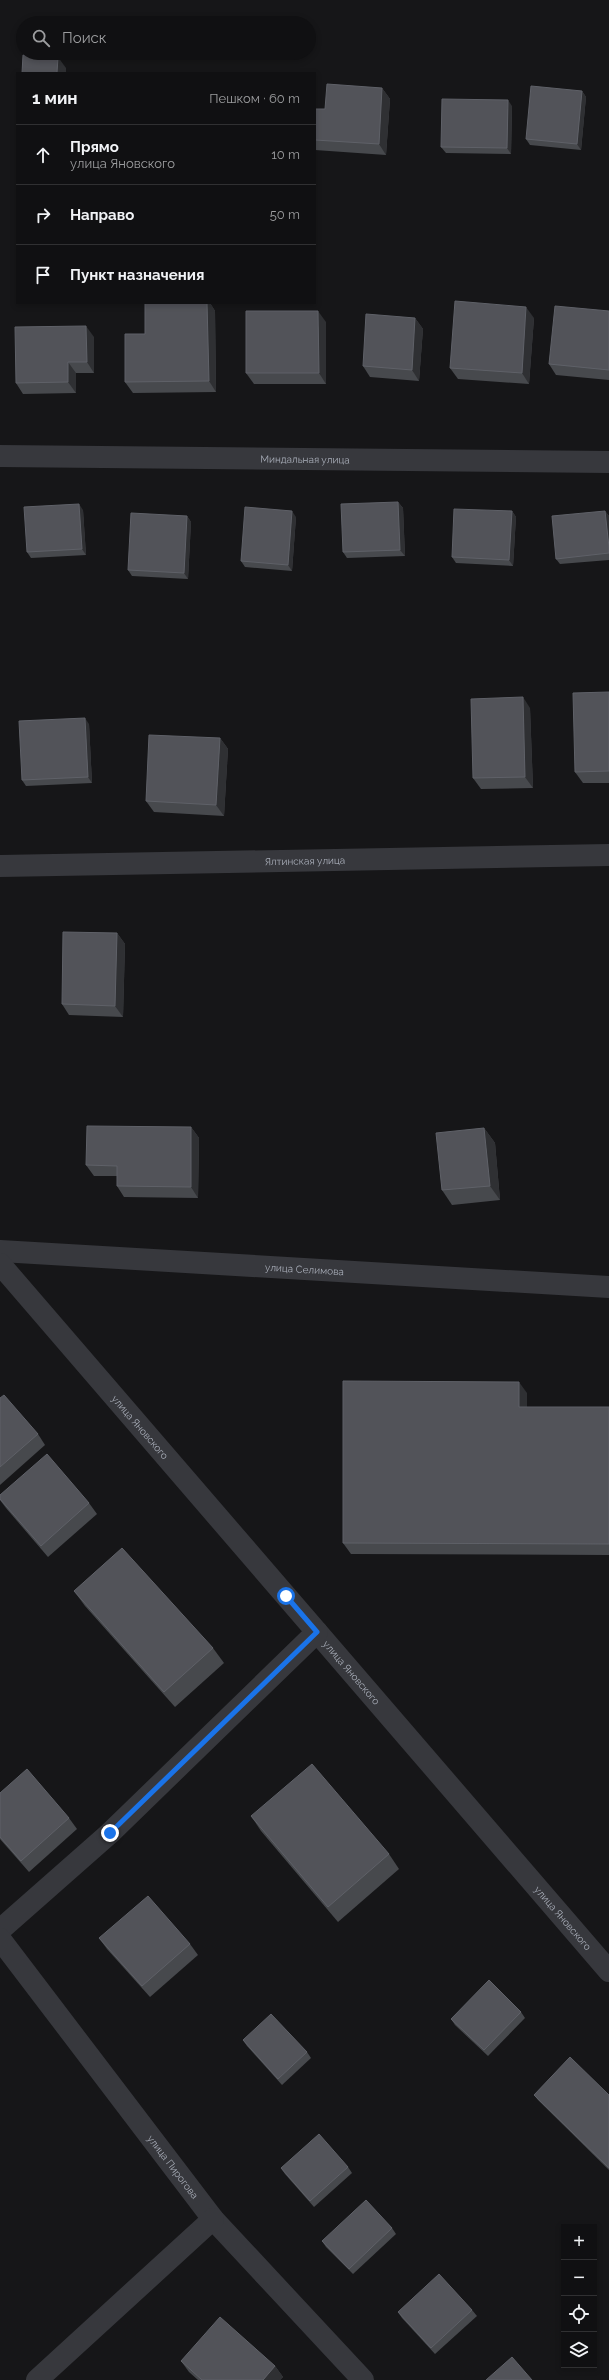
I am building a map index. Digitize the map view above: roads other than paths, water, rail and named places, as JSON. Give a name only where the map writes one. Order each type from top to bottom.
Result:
[{"type":"street","name":"Миндальная улица","points":[[0,456],[609,462]]},
{"type":"street","name":"Ялтинская улица","points":[[0,866],[609,855]]},
{"type":"street","name":"улица Селимова","points":[[0,1251],[609,1287]]},
{"type":"street","name":"улица Яновского","points":[[0,1264],[609,1971]]},
{"type":"street","points":[[0,1930],[110,1833],[317,1632]]},
{"type":"street","name":"улица Пирогова","points":[[0,1939],[212,2219],[363,2380]]},
{"type":"street","points":[[36,2380],[212,2219]]}]
